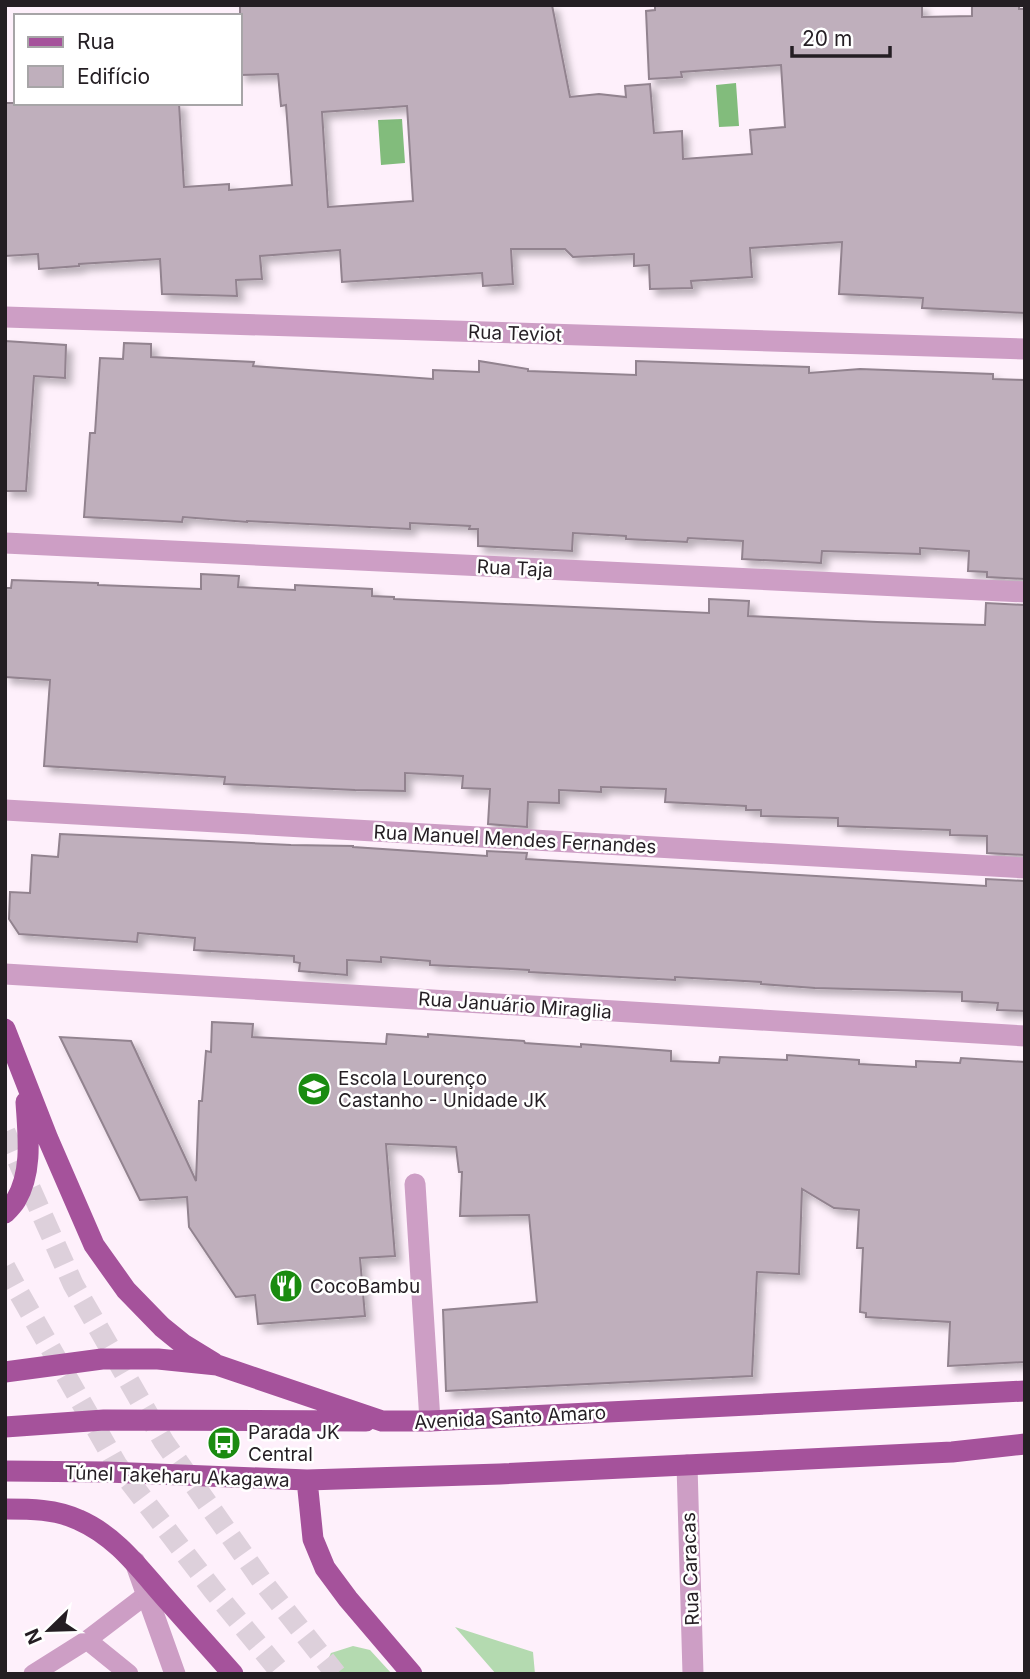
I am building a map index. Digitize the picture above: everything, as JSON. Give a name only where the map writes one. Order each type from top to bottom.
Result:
[{"type":"main road","points":[[5,1029],[25,1084],[94,1245],[126,1290],[162,1327],[217,1365]]},
{"type":"main road","points":[[5,1213],[16,1200],[26,1171],[28,1138],[25,1084]]},
{"type":"main road","name":"Avenida Santo Amaro","points":[[5,1372],[102,1359],[158,1359],[217,1365],[382,1422],[1025,1391]]},
{"type":"main road","points":[[5,1427],[104,1420],[382,1422]]},
{"type":"main road","points":[[412,1674],[325,1568],[313,1539],[307,1480],[500,1474],[952,1452],[1025,1444]]},
{"type":"main road","name":"Túnel Takeharu Akagawa","points":[[5,1471],[307,1480]]},
{"type":"main road","points":[[5,1509],[51,1511],[79,1520],[113,1541],[134,1560],[233,1674]]},
{"type":"street","name":"Rua Teviot","points":[[5,317],[1025,349]]},
{"type":"street","name":"Rua Taja","points":[[5,543],[1025,592]]},
{"type":"street","name":"Rua Manuel Mendes Fernandes","points":[[5,810],[1025,868]]},
{"type":"street","name":"Rua Januário Miraglia","points":[[5,974],[1025,1036]]},
{"type":"street","points":[[415,1184],[430,1421]]},
{"type":"street","name":"Rua Caracas","points":[[687,1465],[693,1674]]},
{"type":"street","points":[[134,1560],[175,1674]]},
{"type":"lane","points":[[33,1674],[87,1640],[146,1595]]},
{"type":"lane","points":[[87,1640],[130,1674]]},
{"type":"shaded area","points":[[736,83],[739,126],[719,127],[716,85]]},
{"type":"shaded area","points":[[402,119],[405,163],[381,165],[378,120]]},
{"type":"shaded area","points":[[455,1627],[533,1652],[535,1674],[496,1674]]},
{"type":"shaded area","points":[[353,1646],[370,1650],[392,1674],[321,1674],[331,1653]]},
{"type":"building","points":[[240,5],[552,5],[570,97],[599,94],[626,97],[625,86],[650,84],[654,133],[682,131],[683,159],[752,154],[750,130],[785,127],[781,65],[681,72],[682,77],[649,79],[646,11],[655,10],[655,5],[922,5],[922,17],[972,16],[972,5],[1019,5],[1019,9],[1025,9],[1025,313],[922,308],[923,298],[839,294],[842,242],[750,248],[752,277],[691,281],[692,288],[650,289],[649,265],[634,266],[634,254],[573,257],[565,249],[511,249],[513,284],[483,286],[482,273],[342,282],[340,250],[260,256],[262,279],[236,280],[237,296],[162,294],[160,259],[39,269],[38,254],[5,256],[5,103],[179,105],[184,187],[229,184],[229,190],[292,185],[286,105],[281,106],[278,74],[242,75]],"holes":[[[407,106],[413,201],[328,207],[322,112]]]},
{"type":"building","points":[[5,341],[66,345],[65,378],[34,376],[26,491],[5,491]]},
{"type":"building","points":[[124,343],[151,344],[151,357],[254,362],[253,366],[433,379],[433,370],[479,372],[479,361],[528,371],[636,375],[636,361],[809,367],[809,373],[860,369],[993,374],[993,379],[1025,380],[1025,579],[987,577],[987,572],[968,571],[969,551],[920,548],[920,554],[822,551],[821,563],[742,559],[743,541],[688,538],[687,542],[573,533],[572,551],[478,546],[478,529],[469,529],[470,526],[410,523],[410,529],[183,517],[182,522],[84,517],[90,433],[95,433],[100,358],[123,359]]},
{"type":"building","points":[[201,574],[239,576],[238,587],[295,590],[295,585],[372,589],[372,596],[394,599],[709,613],[709,599],[749,601],[748,616],[877,622],[985,625],[986,603],[1025,605],[1025,855],[987,853],[987,836],[950,835],[950,830],[838,826],[838,818],[761,816],[761,810],[746,810],[746,806],[665,802],[666,789],[601,787],[601,792],[559,790],[559,803],[528,802],[527,827],[488,824],[490,789],[462,788],[463,776],[405,773],[405,791],[355,790],[224,784],[225,777],[44,766],[50,680],[5,677],[5,588],[11,588],[12,580],[201,589]]},
{"type":"building","points":[[60,834],[353,846],[487,856],[487,851],[527,853],[526,859],[986,886],[986,879],[1025,881],[1025,1011],[997,1010],[998,1003],[962,1001],[962,992],[815,988],[675,977],[675,980],[529,972],[430,965],[430,961],[381,957],[381,962],[347,960],[347,975],[299,971],[300,963],[294,962],[294,956],[194,950],[195,938],[138,933],[137,942],[19,934],[9,919],[10,892],[30,893],[32,855],[58,857]]},
{"type":"building","points":[[212,1022],[253,1024],[252,1037],[386,1044],[387,1034],[428,1037],[428,1034],[581,1047],[581,1044],[671,1051],[671,1061],[719,1063],[720,1057],[787,1060],[787,1055],[859,1060],[859,1064],[916,1067],[916,1061],[960,1063],[961,1058],[1025,1062],[1025,1362],[948,1366],[950,1322],[866,1317],[866,1313],[860,1312],[863,1248],[857,1248],[859,1210],[834,1208],[802,1189],[799,1274],[757,1272],[752,1376],[446,1391],[443,1310],[537,1302],[529,1215],[460,1216],[462,1172],[459,1172],[456,1147],[386,1144],[395,1256],[360,1258],[365,1316],[258,1324],[255,1295],[236,1297],[189,1227],[187,1197],[140,1200],[60,1037],[131,1041],[196,1181],[199,1101],[202,1101],[206,1051],[211,1052]]},
{"type":"tunnel","points":[[5,1132],[73,1284],[164,1442],[262,1581],[336,1674]]},
{"type":"tunnel","points":[[5,1267],[117,1465],[213,1590],[282,1674]]},
{"type":"place","name":"Escola Lourenço Castanho - Unidade JK","points":[[314,1089]]},
{"type":"place","name":"CocoBambu","points":[[286,1286]]},
{"type":"place","name":"Parada JK Central","points":[[224,1443]]}]
